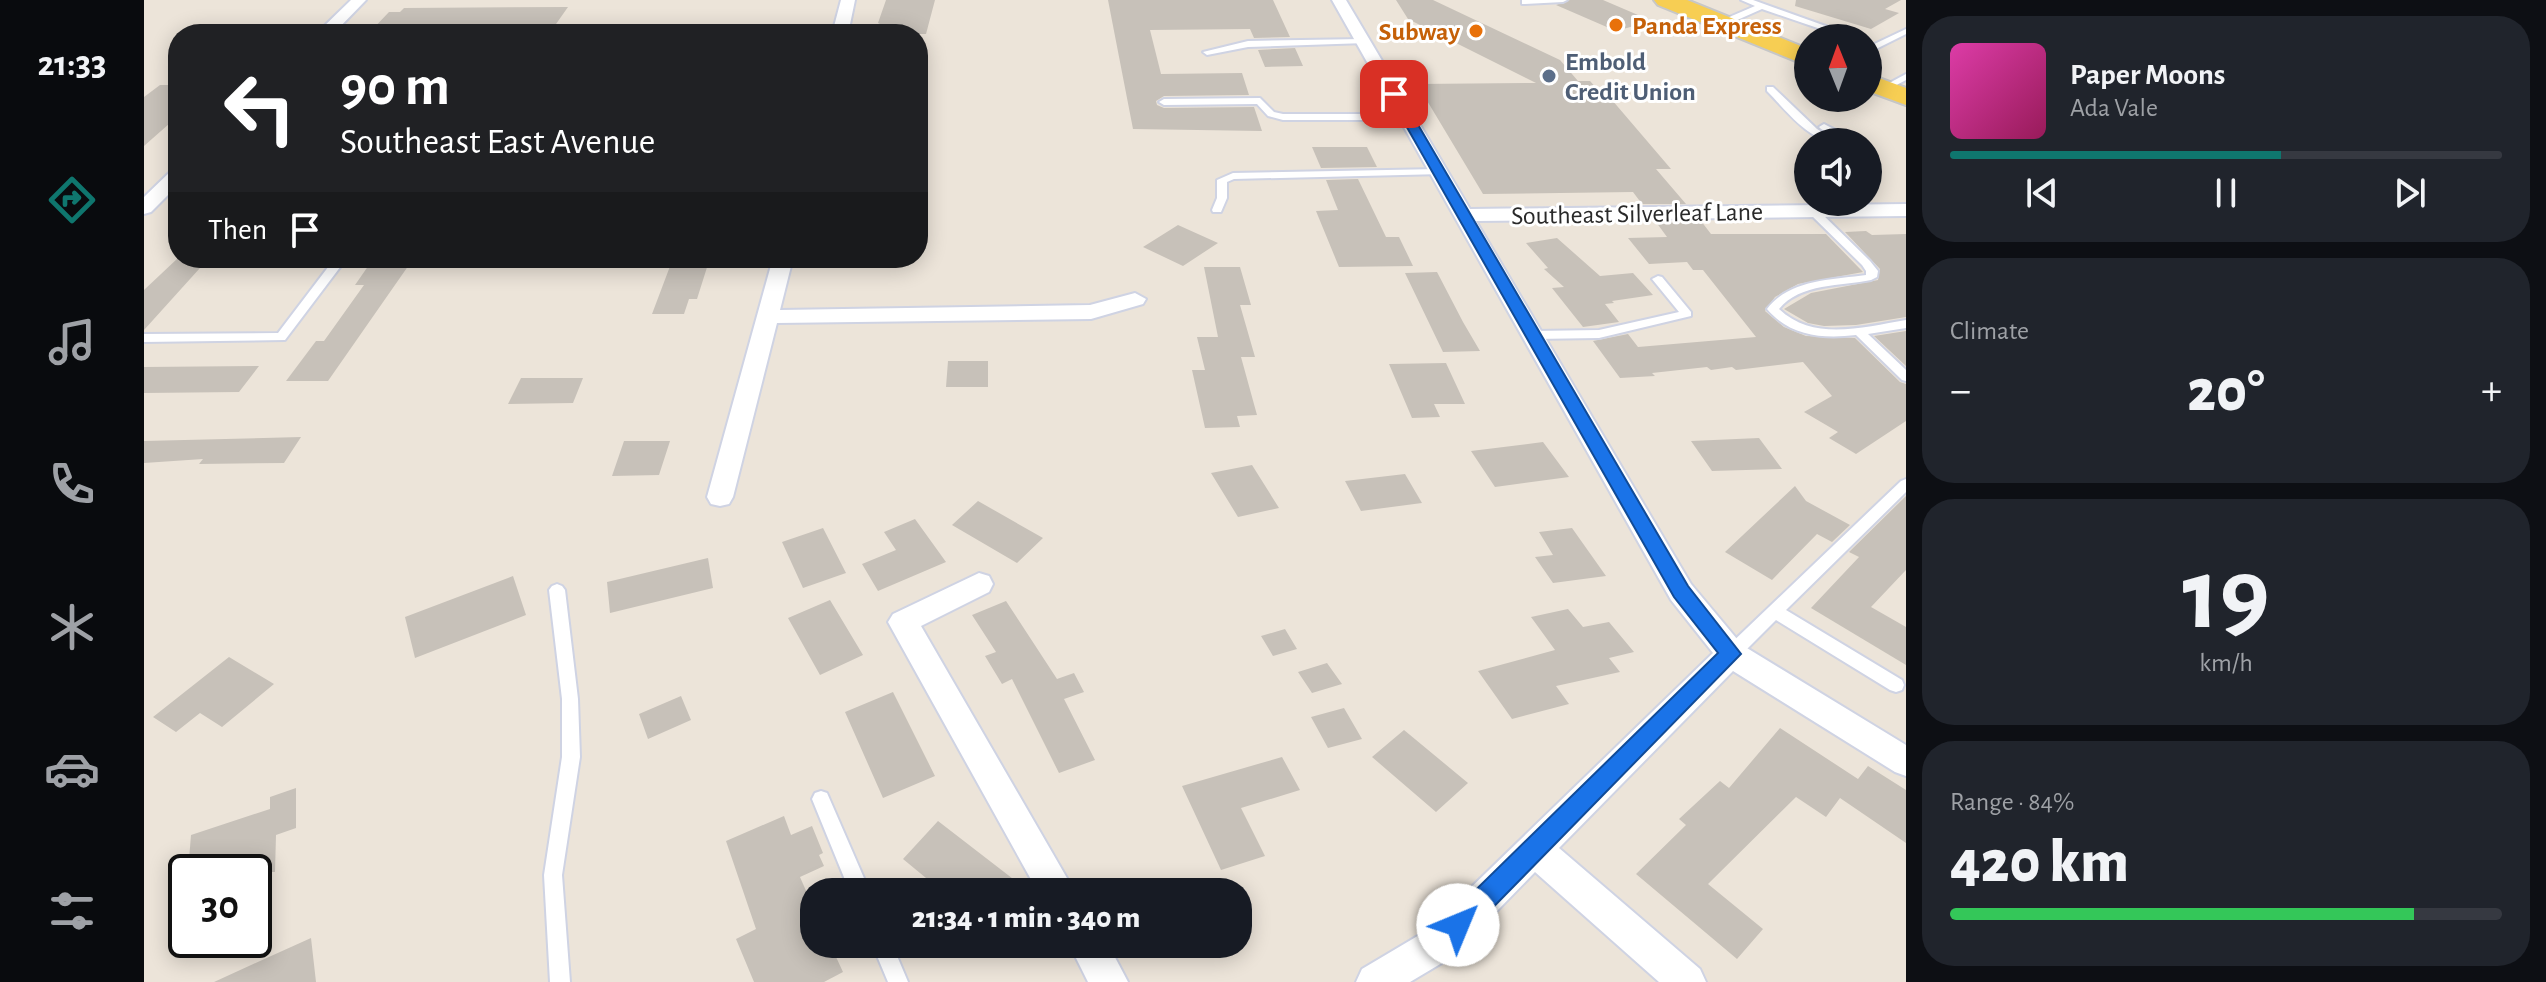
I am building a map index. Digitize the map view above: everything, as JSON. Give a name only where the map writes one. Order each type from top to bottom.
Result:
[{"type":"main road","points":[[1666,0],[1794,52]]},
{"type":"street","points":[[334,24],[359,0]]},
{"type":"street","points":[[842,24],[848,0]]},
{"type":"street","points":[[1339,0],[1681,592],[1731,654],[1906,762]]},
{"type":"street","points":[[144,208],[168,185]]},
{"type":"street","name":"Southeast Silverleaf Lane","points":[[1882,211],[1906,210]]},
{"type":"street","name":"Southeast Silverleaf Lane","points":[[1465,215],[1794,212]]},
{"type":"street","points":[[720,497],[780,268]]},
{"type":"street","points":[[767,317],[1091,312],[1135,299]]},
{"type":"street","points":[[979,584],[903,622],[1049,878]]},
{"type":"street","points":[[1375,982],[1439,944],[1731,654]]},
{"type":"street","points":[[1534,849],[1687,982]]},
{"type":"street","points":[[1095,958],[1109,982]]},
{"type":"lane","points":[[1525,2],[1563,0]]},
{"type":"lane","points":[[1745,0],[1814,24]]},
{"type":"lane","points":[[1723,23],[1762,6]]},
{"type":"lane","points":[[1882,41],[1906,31]]},
{"type":"lane","points":[[1207,52],[1248,44],[1363,41]]},
{"type":"lane","points":[[1770,89],[1811,128]]},
{"type":"lane","points":[[1164,102],[1260,101],[1271,114],[1283,117],[1407,117]]},
{"type":"lane","points":[[1792,109],[1827,128]]},
{"type":"lane","points":[[1217,210],[1222,198],[1222,180],[1233,176],[1439,172]]},
{"type":"lane","points":[[1818,216],[1866,263],[1872,271],[1871,277],[1803,290],[1778,300],[1773,309],[1781,319],[1799,329],[1835,333],[1906,324]]},
{"type":"lane","points":[[144,338],[281,337],[333,268]]},
{"type":"lane","points":[[1534,335],[1599,334],[1687,314],[1658,279]]},
{"type":"lane","points":[[1857,330],[1906,377]]},
{"type":"lane","points":[[1731,654],[1906,484]]},
{"type":"lane","points":[[557,590],[570,699],[571,757],[553,875],[560,982]]},
{"type":"lane","points":[[1775,611],[1896,685]]},
{"type":"lane","points":[[821,799],[854,878]]},
{"type":"lane","points":[[888,958],[898,982]]},
{"type":"building","points":[[886,0],[935,0],[928,26],[928,24],[878,23]]},
{"type":"building","points":[[1108,0],[1273,0],[1290,37],[1254,38],[1250,29],[1150,30],[1161,74],[1242,73],[1249,95],[1164,96],[1156,101],[1157,105],[1164,108],[1254,107],[1262,131],[1133,129]]},
{"type":"building","points":[[1396,0],[1433,0],[1560,60],[1578,81],[1590,81],[1607,100],[1612,100],[1671,169],[1656,169],[1686,204],[1642,204],[1633,192],[1483,194],[1417,84],[1536,83],[1408,19]]},
{"type":"building","points":[[1570,0],[1603,0],[1652,21],[1616,31],[1556,5]]},
{"type":"building","points":[[1796,0],[1901,0],[1885,9],[1899,13],[1880,24],[1854,24],[1795,6]]},
{"type":"building","points":[[568,7],[556,24],[378,24],[389,12],[400,12],[404,8]]},
{"type":"building","points":[[1295,48],[1303,66],[1265,67],[1258,50]]},
{"type":"building","points":[[160,85],[168,85],[168,125],[144,146],[144,97]]},
{"type":"building","points":[[1312,147],[1367,147],[1377,167],[1321,168]]},
{"type":"building","points":[[1358,179],[1386,237],[1399,237],[1413,266],[1339,267],[1316,211],[1338,210],[1326,180]]},
{"type":"building","points":[[1701,221],[1711,234],[1826,234],[1863,272],[1798,284],[1775,297],[1765,311],[1784,327],[1806,336],[1855,338],[1900,382],[1906,384],[1906,421],[1856,454],[1829,438],[1838,432],[1804,412],[1832,396],[1803,362],[1736,370],[1732,367],[1711,370],[1707,367],[1652,373],[1655,376],[1620,378],[1593,341],[1628,334],[1638,347],[1756,337],[1703,270],[1693,270],[1687,262],[1649,264],[1628,238],[1667,237],[1656,222]]},
{"type":"building","points":[[1178,225],[1218,243],[1183,266],[1143,247]]},
{"type":"building","points":[[1866,231],[1872,235],[1906,234],[1906,317],[1856,325],[1824,326],[1808,323],[1784,309],[1811,293],[1878,280],[1880,269],[1845,232]]},
{"type":"building","points":[[1557,238],[1600,276],[1633,273],[1653,295],[1605,304],[1619,322],[1583,327],[1552,288],[1564,287],[1544,269],[1548,268],[1526,243]]},
{"type":"building","points":[[168,267],[200,268],[144,330],[144,290]]},
{"type":"building","points":[[1204,267],[1240,267],[1251,305],[1240,305],[1255,357],[1241,357],[1257,415],[1237,416],[1240,427],[1205,428],[1192,370],[1205,370],[1197,337],[1218,337]]},
{"type":"building","points":[[367,268],[407,268],[328,381],[286,381],[316,341],[324,341],[364,285],[355,285]]},
{"type":"building","points":[[669,268],[707,268],[697,299],[689,299],[684,314],[652,314]]},
{"type":"building","points":[[1437,272],[1480,351],[1443,352],[1405,273]]},
{"type":"building","points":[[1906,331],[1906,366],[1874,336]]},
{"type":"building","points":[[948,361],[988,361],[988,387],[946,387]]},
{"type":"building","points":[[1446,363],[1465,404],[1434,404],[1440,417],[1412,418],[1389,364]]},
{"type":"building","points":[[259,366],[239,392],[144,393],[144,367]]},
{"type":"building","points":[[521,378],[583,378],[573,403],[508,404]]},
{"type":"building","points":[[301,437],[284,463],[199,464],[203,459],[144,463],[144,441]]},
{"type":"building","points":[[1759,438],[1782,469],[1712,471],[1691,441]]},
{"type":"building","points":[[624,441],[670,441],[659,475],[612,476]]},
{"type":"building","points":[[1543,442],[1569,477],[1495,487],[1471,451]]},
{"type":"building","points":[[1252,465],[1279,508],[1238,517],[1211,473]]},
{"type":"building","points":[[1405,474],[1422,503],[1361,511],[1345,481]]},
{"type":"building","points":[[1795,486],[1806,501],[1850,525],[1832,542],[1817,534],[1772,580],[1725,552]]},
{"type":"building","points":[[1906,496],[1906,570],[1871,607],[1906,627],[1906,665],[1811,608],[1859,557],[1849,552]]},
{"type":"building","points":[[978,501],[1043,538],[1017,563],[952,525]]},
{"type":"building","points":[[915,519],[946,562],[878,591],[862,564],[896,550],[884,532]]},
{"type":"building","points":[[823,528],[846,573],[803,588],[782,542]]},
{"type":"building","points":[[1572,528],[1606,576],[1553,583],[1535,557],[1553,555],[1539,532]]},
{"type":"building","points":[[708,558],[713,588],[610,613],[607,582]]},
{"type":"building","points":[[513,576],[526,615],[415,658],[405,617]]},
{"type":"building","points":[[830,600],[863,655],[820,675],[788,618]]},
{"type":"building","points":[[1006,601],[1057,679],[1074,673],[1084,692],[1064,699],[1095,760],[1059,773],[1012,679],[1002,684],[985,656],[996,652],[972,615]]},
{"type":"building","points":[[1568,609],[1583,627],[1609,622],[1634,652],[1609,658],[1620,672],[1556,686],[1569,704],[1512,719],[1478,671],[1555,650],[1531,617]]},
{"type":"building","points":[[1285,629],[1297,649],[1273,656],[1261,636]]},
{"type":"building","points":[[229,657],[274,684],[222,727],[200,713],[176,732],[153,717]]},
{"type":"building","points":[[1327,663],[1342,684],[1312,693],[1298,672]]},
{"type":"building","points":[[893,692],[935,776],[883,798],[845,712]]},
{"type":"building","points":[[681,696],[691,720],[648,739],[639,714]]},
{"type":"building","points":[[1344,708],[1362,739],[1328,748],[1311,717]]},
{"type":"building","points":[[1780,728],[1858,779],[1868,766],[1906,790],[1906,843],[1840,798],[1826,817],[1796,797],[1708,884],[1763,929],[1737,959],[1636,874],[1686,825],[1679,819],[1720,781],[1729,788]]},
{"type":"building","points":[[1404,730],[1468,783],[1436,812],[1372,757]]},
{"type":"building","points":[[1282,757],[1300,790],[1241,808],[1265,856],[1221,870],[1182,786]]},
{"type":"building","points":[[296,788],[296,828],[276,835],[275,872],[272,872],[272,854],[189,854],[191,835],[270,809],[270,797]]},
{"type":"building","points":[[784,816],[791,835],[812,826],[823,853],[819,855],[824,866],[800,877],[800,958],[836,958],[843,972],[824,982],[754,982],[736,939],[756,929],[726,841]]},
{"type":"building","points":[[938,821],[1012,878],[926,878],[903,859]]},
{"type":"building","points":[[311,938],[316,982],[214,982],[272,958]]},
{"type":"place","name":"Panda Express","points":[[1616,25]]},
{"type":"place","name":"Subway","points":[[1476,31]]},
{"type":"place","name":"Embold Credit Union","points":[[1549,76]]},
{"type":"route","points":[[1394,94],[1681,592],[1731,654],[1458,925]]}]
